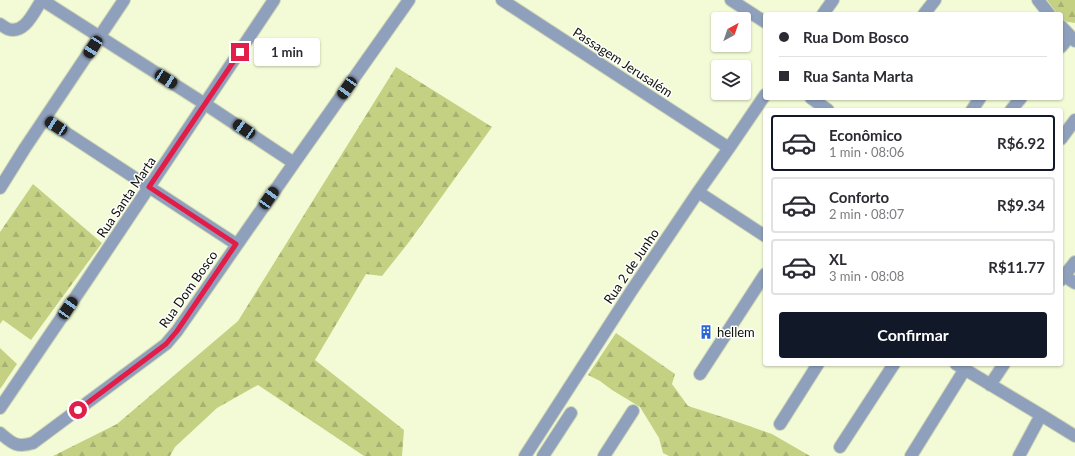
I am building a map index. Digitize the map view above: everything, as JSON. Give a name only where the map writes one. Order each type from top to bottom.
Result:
[{"type":"street","points":[[0,24],[8,29],[17,30],[25,25],[42,0],[100,36],[294,163]]},
{"type":"street","points":[[0,188],[124,0]]},
{"type":"street","name":"Rua Santa Marta","points":[[0,408],[274,0]]},
{"type":"street","name":"Rua Dom Bosco","points":[[0,433],[14,445],[24,446],[32,443],[166,344],[177,331],[236,244],[410,0]]},
{"type":"street","name":"Passagem Jerusalém","points":[[502,0],[729,148]]},
{"type":"street","points":[[731,0],[763,21]]},
{"type":"street","points":[[824,12],[833,0]]},
{"type":"street","points":[[925,12],[934,0]]},
{"type":"street","points":[[1063,28],[1073,38],[1063,46]]},
{"type":"street","name":"Rua 2 de Junho","points":[[525,456],[632,290],[763,98]]},
{"type":"street","points":[[814,100],[825,108]]},
{"type":"street","points":[[1013,108],[1019,100]]},
{"type":"street","points":[[45,119],[236,244]]},
{"type":"street","points":[[1063,136],[1075,120]]},
{"type":"street","points":[[698,192],[763,235]]},
{"type":"street","points":[[1063,275],[1075,262]]},
{"type":"street","points":[[700,374],[763,277]]},
{"type":"street","points":[[1063,277],[1075,283]]},
{"type":"street","points":[[780,424],[817,366]]},
{"type":"street","points":[[840,447],[893,366]]},
{"type":"street","points":[[990,385],[1003,366]]},
{"type":"street","points":[[911,456],[960,367],[1075,436]]},
{"type":"street","points":[[604,456],[633,411]]},
{"type":"street","points":[[543,456],[571,413]]},
{"type":"street","points":[[1019,456],[1042,415]]},
{"type":"green space","points":[[1047,0],[1075,0],[1075,23],[1063,21],[1063,12],[1056,12]]},
{"type":"green space","points":[[396,67],[492,127],[409,242],[382,276],[366,274],[315,360],[404,430],[402,456],[364,456],[258,385],[217,408],[175,447],[170,456],[53,456],[117,424],[238,321]]},
{"type":"green space","points":[[33,184],[102,243],[31,340],[3,320],[0,324],[0,232]]},
{"type":"green space","points":[[616,333],[675,374],[672,384],[688,406],[772,434],[810,456],[669,456],[663,453],[659,438],[640,407],[588,375]]},
{"type":"green space","points":[[0,348],[17,364],[0,389]]},
{"type":"place","name":"hellem","points":[[706,332]]},
{"type":"route","points":[[78,410],[166,344],[177,331],[236,244],[149,187],[240,52]]}]
